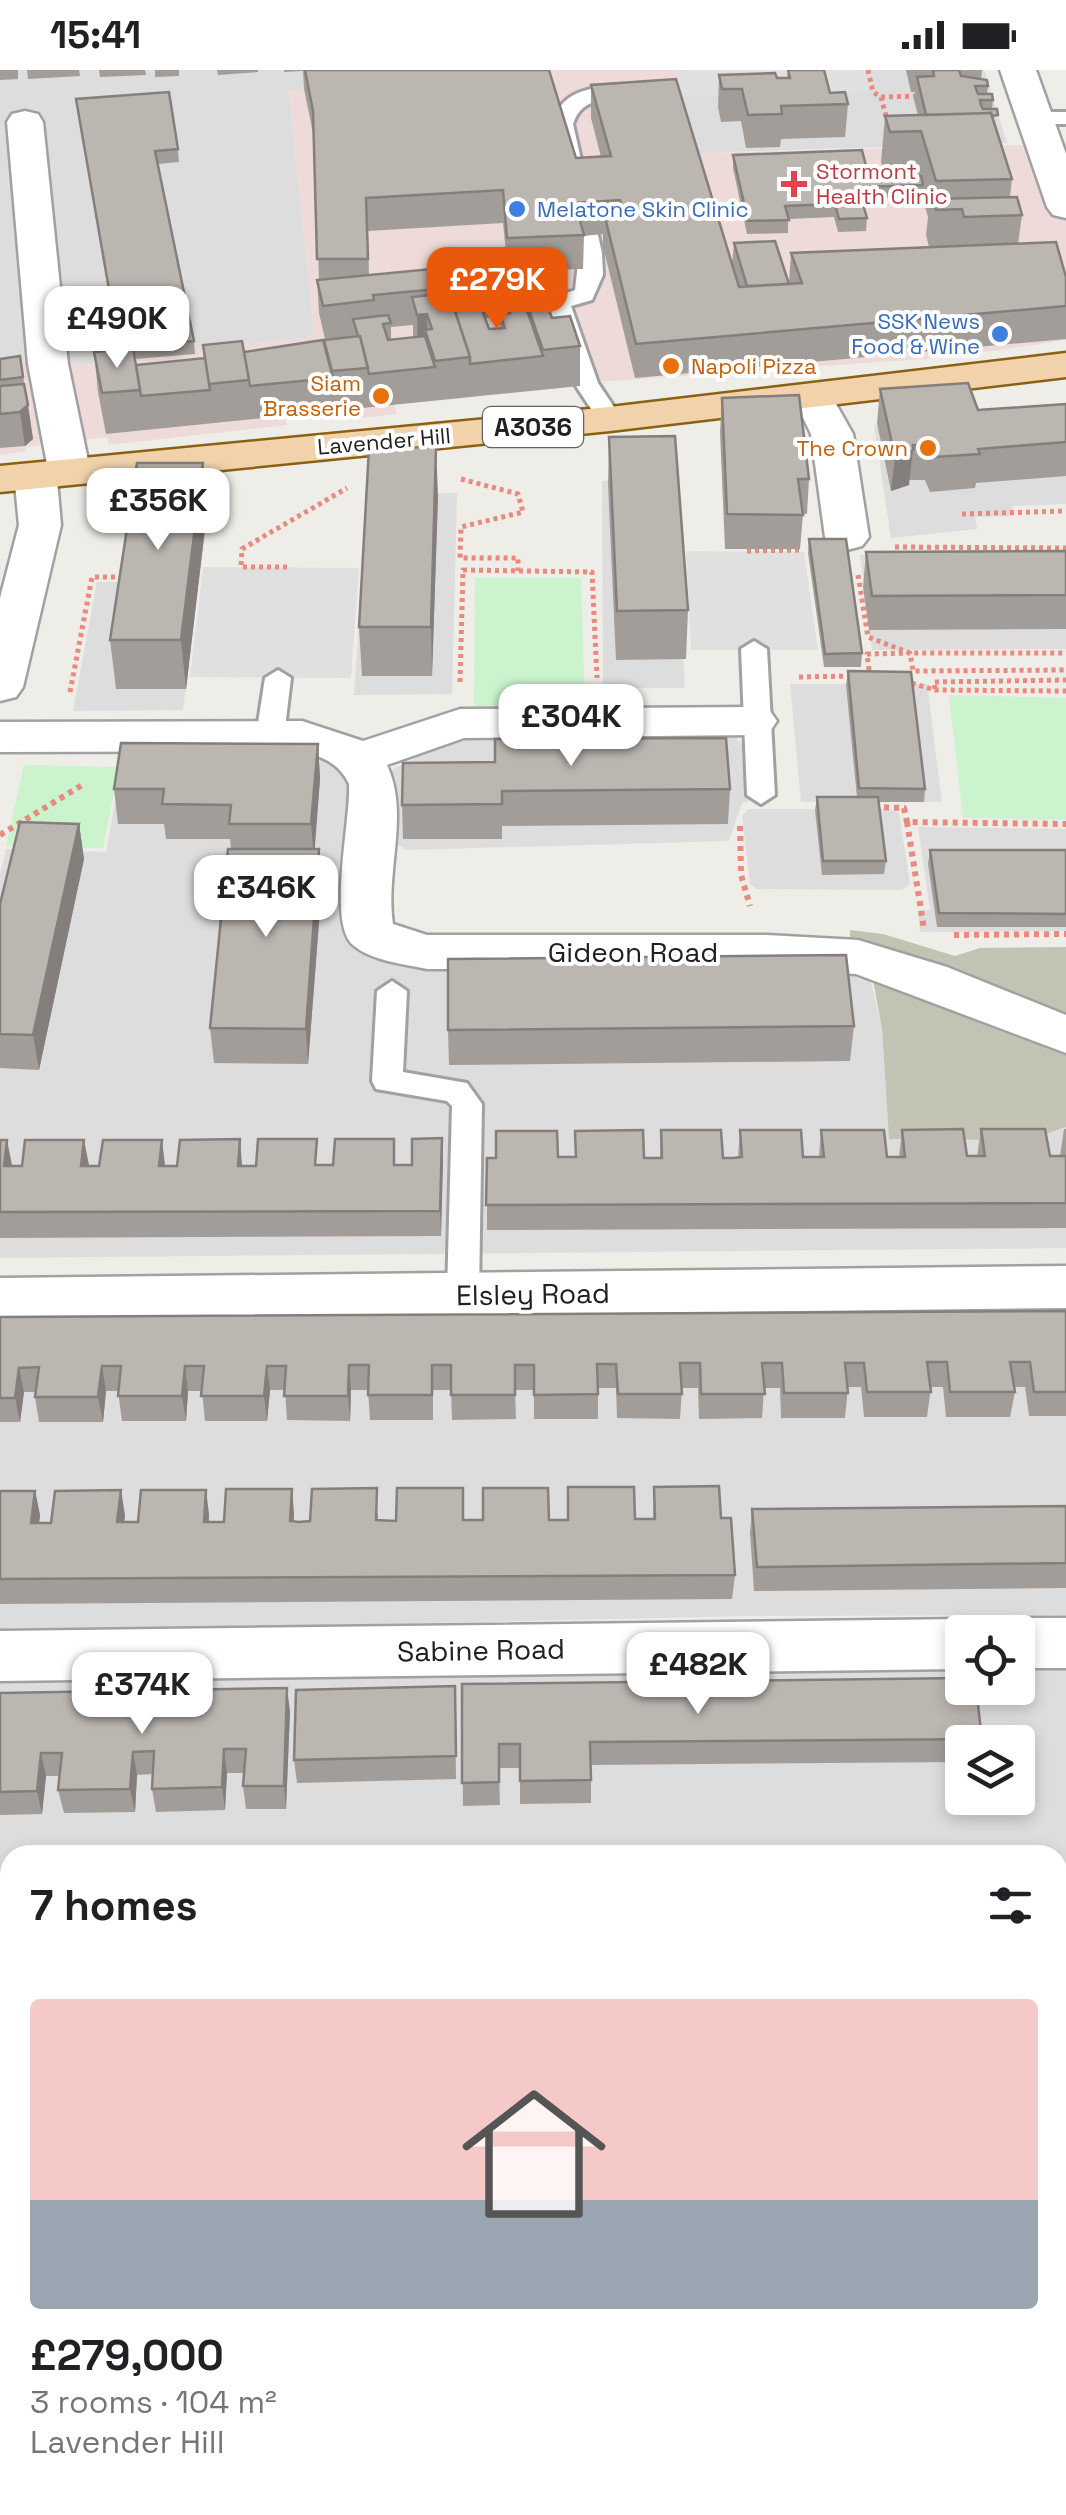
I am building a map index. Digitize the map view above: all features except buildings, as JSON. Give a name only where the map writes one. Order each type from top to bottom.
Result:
[{"type":"main road","name":"Lavender Hill","points":[[35,474],[610,419],[1066,365]]},
{"type":"street","points":[[1018,70],[1050,118],[1066,207]]},
{"type":"street","points":[[0,688],[40,525],[35,474],[25,122]]},
{"type":"street","points":[[813,396],[832,434],[850,542]]},
{"type":"street","points":[[0,736],[270,736],[334,741],[361,758],[460,724],[599,722],[754,700]]},
{"type":"street","name":"Gideon Road","points":[[361,758],[374,780],[363,908],[370,932],[383,939],[428,952],[752,952],[858,957],[929,978],[1066,1035]]},
{"type":"street","name":"Elsley Road","points":[[0,1299],[1066,1288]]},
{"type":"street","points":[[1035,1644],[1066,1643]]},
{"type":"street","name":"Sabine Road","points":[[0,1656],[945,1644]]},
{"type":"lane","points":[[449,288],[505,283],[533,297],[557,301],[580,297],[591,276],[587,235],[562,129],[566,110],[582,97],[650,89]]},
{"type":"lane","points":[[557,301],[586,383],[610,419]]},
{"type":"lane","points":[[754,649],[760,795]]},
{"type":"lane","points":[[270,736],[278,678]]},
{"type":"lane","points":[[392,991],[387,1080],[456,1091],[467,1104],[464,1294]]},
{"type":"path","points":[[868,70],[872,92],[881,97],[931,96]]},
{"type":"path","points":[[881,97],[888,124]]},
{"type":"path","points":[[421,438],[425,465],[518,494],[523,512],[461,526],[460,541],[460,558],[518,558],[518,571]]},
{"type":"path","points":[[287,567],[241,567],[242,549],[284,531],[299,515],[332,502],[357,478]]},
{"type":"path","points":[[962,514],[1066,511]]},
{"type":"path","points":[[910,654],[868,637],[850,542],[1066,548]]},
{"type":"path","points":[[747,551],[777,550]]},
{"type":"path","points":[[460,724],[463,570],[592,572],[599,722]]},
{"type":"path","points":[[67,708],[92,577],[124,578]]},
{"type":"path","points":[[754,700],[858,676],[869,670],[867,654],[1066,653]]},
{"type":"path","points":[[910,654],[913,671],[1066,670]]},
{"type":"path","points":[[858,676],[872,678]]},
{"type":"path","points":[[888,679],[918,682],[935,690],[1066,691]]},
{"type":"path","points":[[935,690],[934,682],[1066,680]]},
{"type":"path","points":[[752,952],[750,898],[738,844],[745,804],[763,806],[760,795]]},
{"type":"path","points":[[856,807],[904,808],[924,935]]},
{"type":"path","points":[[907,822],[1066,824]]},
{"type":"path","points":[[942,935],[1066,934]]},
{"type":"shaded area","points":[[0,70],[551,70],[289,91],[314,336],[85,365],[0,361]]},
{"type":"shaded area","points":[[551,70],[676,70],[699,153],[1066,144],[1066,340],[951,357],[569,384],[394,404],[397,414],[361,418],[359,407],[284,414],[287,425],[109,445],[107,437],[26,447],[26,451],[0,455],[0,361],[85,365],[314,336],[289,90]]},
{"type":"shaded area","points":[[676,70],[984,70],[1007,143],[699,153]]},
{"type":"shaded area","points":[[676,70],[868,70],[873,92],[683,97]]},
{"type":"shaded area","points":[[1066,403],[1066,504],[1012,506],[1014,516],[975,517],[977,529],[891,538],[874,425]]},
{"type":"shaded area","points":[[673,479],[685,688],[613,688],[603,683],[602,481]]},
{"type":"shaded area","points":[[457,493],[452,694],[354,695],[368,494]]},
{"type":"shaded area","points":[[132,513],[208,513],[183,710],[73,711],[97,582],[123,582]]},
{"type":"shaded area","points":[[686,551],[804,552],[818,650],[691,650]]},
{"type":"shaded area","points":[[860,555],[1066,555],[1066,649],[872,650]]},
{"type":"shaded area","points":[[203,567],[359,568],[351,678],[190,677]]},
{"type":"shaded area","points":[[790,684],[927,684],[942,802],[801,802]]},
{"type":"shaded area","points":[[728,728],[748,751],[753,800],[742,803],[729,841],[406,850],[383,835],[391,770],[433,749],[501,730]]},
{"type":"shaded area","points":[[301,749],[341,758],[358,784],[395,958],[833,967],[871,982],[882,1029],[889,1138],[1029,1140],[1066,1127],[1066,1248],[0,1258],[0,874],[6,849],[106,852],[120,776]]},
{"type":"shaded area","points":[[748,809],[888,809],[899,813],[910,883],[902,890],[757,889],[750,884],[742,816]]},
{"type":"shaded area","points":[[918,827],[1066,829],[1066,931],[920,932],[918,911],[930,910]]},
{"type":"shaded area","points":[[850,930],[883,934],[955,956],[980,948],[1066,947],[1066,1127],[1029,1140],[889,1139],[882,1029],[872,975],[851,972]]},
{"type":"shaded area","points":[[1066,1305],[1066,1615],[752,1616],[0,1632],[0,1314]]},
{"type":"shaded area","points":[[1066,1665],[1066,1845],[0,1845],[0,1679],[945,1667],[945,1705],[1035,1705],[1035,1666]]},
{"type":"green space","points":[[475,578],[581,578],[585,705],[474,706]]},
{"type":"green space","points":[[949,695],[1066,698],[1066,820],[963,818]]},
{"type":"green space","points":[[24,765],[119,767],[103,848],[6,846]]},
{"type":"place","name":"Stormont Health Clinic","points":[[794,184]]},
{"type":"place","name":"Melatone Skin Clinic","points":[[517,209]]},
{"type":"place","name":"SSK News Food & Wine","points":[[1000,334]]},
{"type":"place","name":"Napoli Pizza","points":[[671,366]]},
{"type":"place","name":"Siam Brasserie","points":[[381,396]]},
{"type":"place","name":"The Crown","points":[[928,448]]}]
